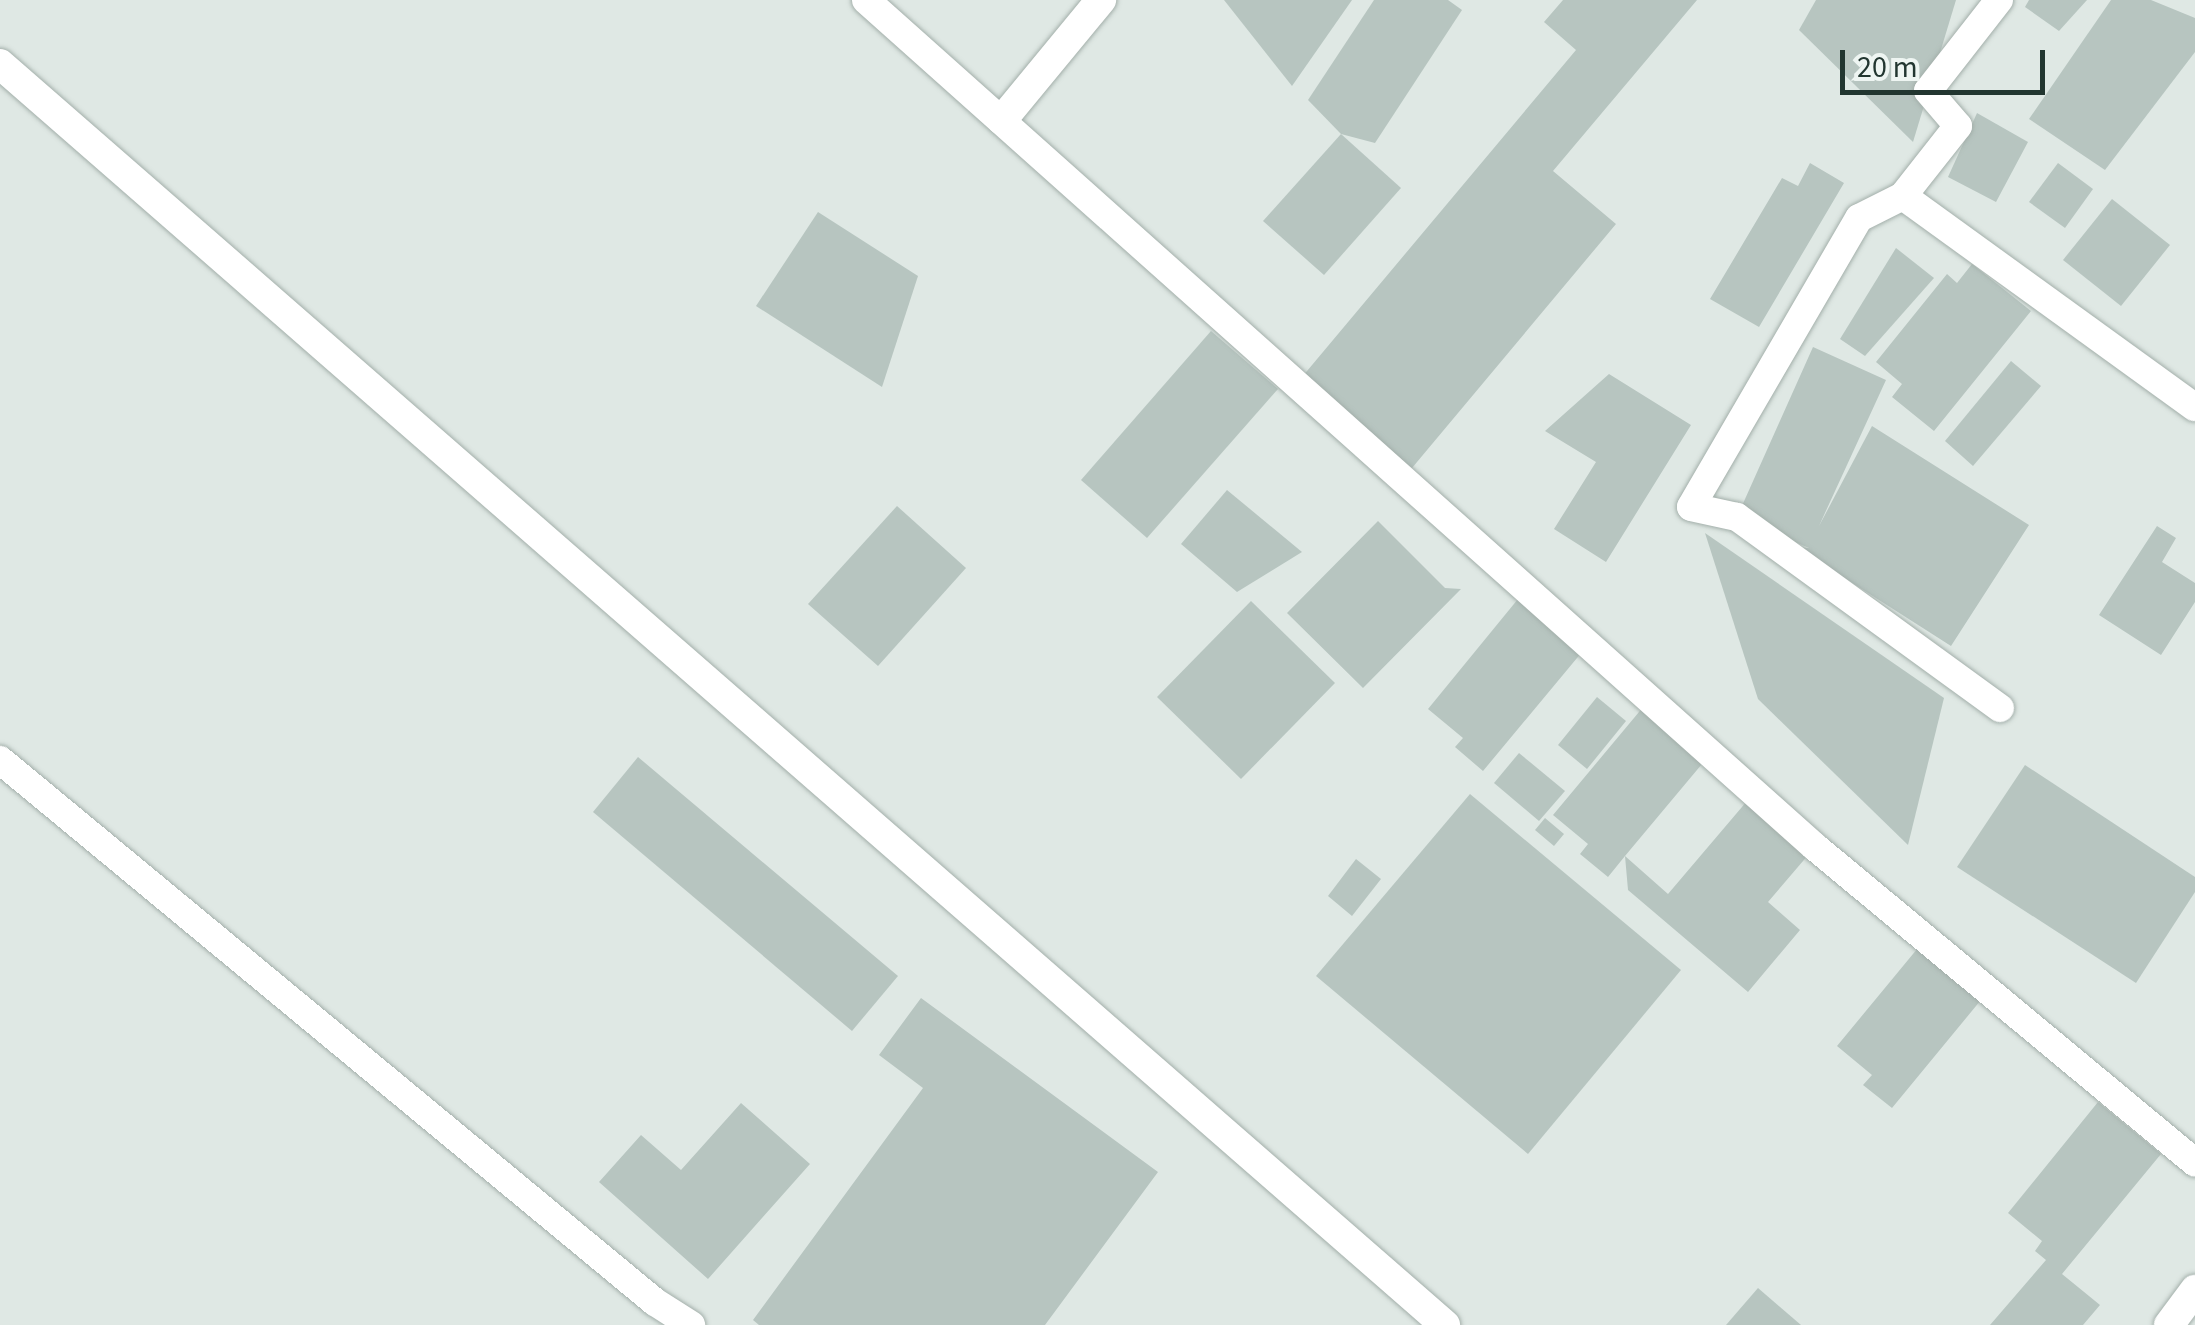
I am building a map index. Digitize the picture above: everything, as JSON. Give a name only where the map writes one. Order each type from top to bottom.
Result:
[{"type":"main road","points":[[1002,120],[1101,0]]},
{"type":"main road","points":[[0,64],[1445,1325]]},
{"type":"main road","points":[[2169,1325],[2195,1290]]},
{"type":"lane","points":[[866,0],[1815,847],[2195,1163]]},
{"type":"lane","points":[[1999,0],[1928,91],[1958,126],[1903,196],[1859,218],[1692,506],[1737,516],[2000,708]]},
{"type":"lane","points":[[1903,196],[2195,406]]},
{"type":"lane","points":[[0,760],[655,1302],[691,1325]]},
{"type":"building","points":[[1224,0],[1352,0],[1292,86]]},
{"type":"building","points":[[1374,0],[1448,0],[1462,10],[1375,143],[1341,134],[1308,100]]},
{"type":"building","points":[[1563,0],[1697,0],[1553,171],[1616,224],[1412,468],[1302,377],[1576,50],[1544,22]]},
{"type":"building","points":[[1816,0],[1956,0],[1913,142],[1799,30]]},
{"type":"building","points":[[2029,0],[2087,0],[2059,31],[2025,7]]},
{"type":"building","points":[[2111,0],[2151,0],[2195,18],[2195,52],[2105,170],[2029,119]]},
{"type":"building","points":[[1977,113],[2028,142],[1996,202],[1948,177]]},
{"type":"building","points":[[1341,134],[1401,188],[1324,275],[1263,221]]},
{"type":"building","points":[[1810,163],[1844,183],[1759,327],[1710,299],[1782,178],[1798,186]]},
{"type":"building","points":[[2058,163],[2093,189],[2065,228],[2029,202]]},
{"type":"building","points":[[2112,199],[2170,245],[2121,306],[2063,260]]},
{"type":"building","points":[[818,212],[918,276],[882,387],[756,306]]},
{"type":"building","points":[[1896,248],[1934,278],[1865,356],[1840,339]]},
{"type":"building","points":[[1972,264],[2031,311],[1934,431],[1892,397],[1902,384],[1876,362],[1947,274],[1957,283]]},
{"type":"building","points":[[1211,331],[1278,389],[1147,538],[1081,480]]},
{"type":"building","points":[[1813,347],[1886,380],[1819,526],[1872,426],[2029,525],[1951,646],[1796,547],[1809,548],[1737,517]]},
{"type":"building","points":[[2011,361],[2041,386],[1973,466],[1945,441]]},
{"type":"building","points":[[1609,374],[1691,425],[1606,562],[1554,529],[1596,462],[1545,431]]},
{"type":"building","points":[[1227,490],[1302,552],[1237,592],[1181,544]]},
{"type":"building","points":[[897,506],[966,568],[878,666],[808,604]]},
{"type":"building","points":[[1378,521],[1445,588],[1461,589],[1363,688],[1287,613]]},
{"type":"building","points":[[2157,526],[2176,538],[2162,562],[2195,583],[2195,602],[2161,655],[2099,615]]},
{"type":"building","points":[[1705,533],[1944,698],[1908,845],[1758,699]]},
{"type":"building","points":[[1518,599],[1582,652],[1483,771],[1455,747],[1463,738],[1428,709]]},
{"type":"building","points":[[1251,601],[1335,683],[1241,779],[1157,697]]},
{"type":"building","points":[[1597,697],[1626,721],[1587,769],[1558,745]]},
{"type":"building","points":[[1644,706],[1707,758],[1608,877],[1580,854],[1588,844],[1553,815]]},
{"type":"building","points":[[1519,753],[1565,791],[1539,821],[1494,783]]},
{"type":"building","points":[[638,757],[898,976],[852,1031],[593,812]]},
{"type":"building","points":[[2025,765],[2195,877],[2195,892],[2136,983],[1957,867]]},
{"type":"building","points":[[1470,794],[1681,970],[1528,1154],[1316,976]]},
{"type":"building","points":[[1753,794],[1815,847],[1768,902],[1800,930],[1748,992],[1628,890],[1625,856],[1668,894]]},
{"type":"building","points":[[1545,818],[1564,834],[1554,846],[1535,830]]},
{"type":"building","points":[[1356,859],[1381,879],[1352,916],[1328,896]]},
{"type":"building","points":[[1927,937],[1990,989],[1892,1108],[1863,1085],[1872,1075],[1837,1046]]},
{"type":"building","points":[[921,998],[1158,1172],[1045,1325],[759,1325],[753,1320],[923,1088],[879,1055]]},
{"type":"building","points":[[2098,1102],[2161,1154],[2062,1274],[2100,1305],[2083,1325],[1990,1325],[2046,1260],[2035,1251],[2042,1241],[2008,1213]]},
{"type":"building","points":[[741,1103],[810,1164],[708,1279],[599,1182],[641,1135],[681,1170]]},
{"type":"building","points":[[1758,1288],[1801,1325],[1726,1325]]}]
